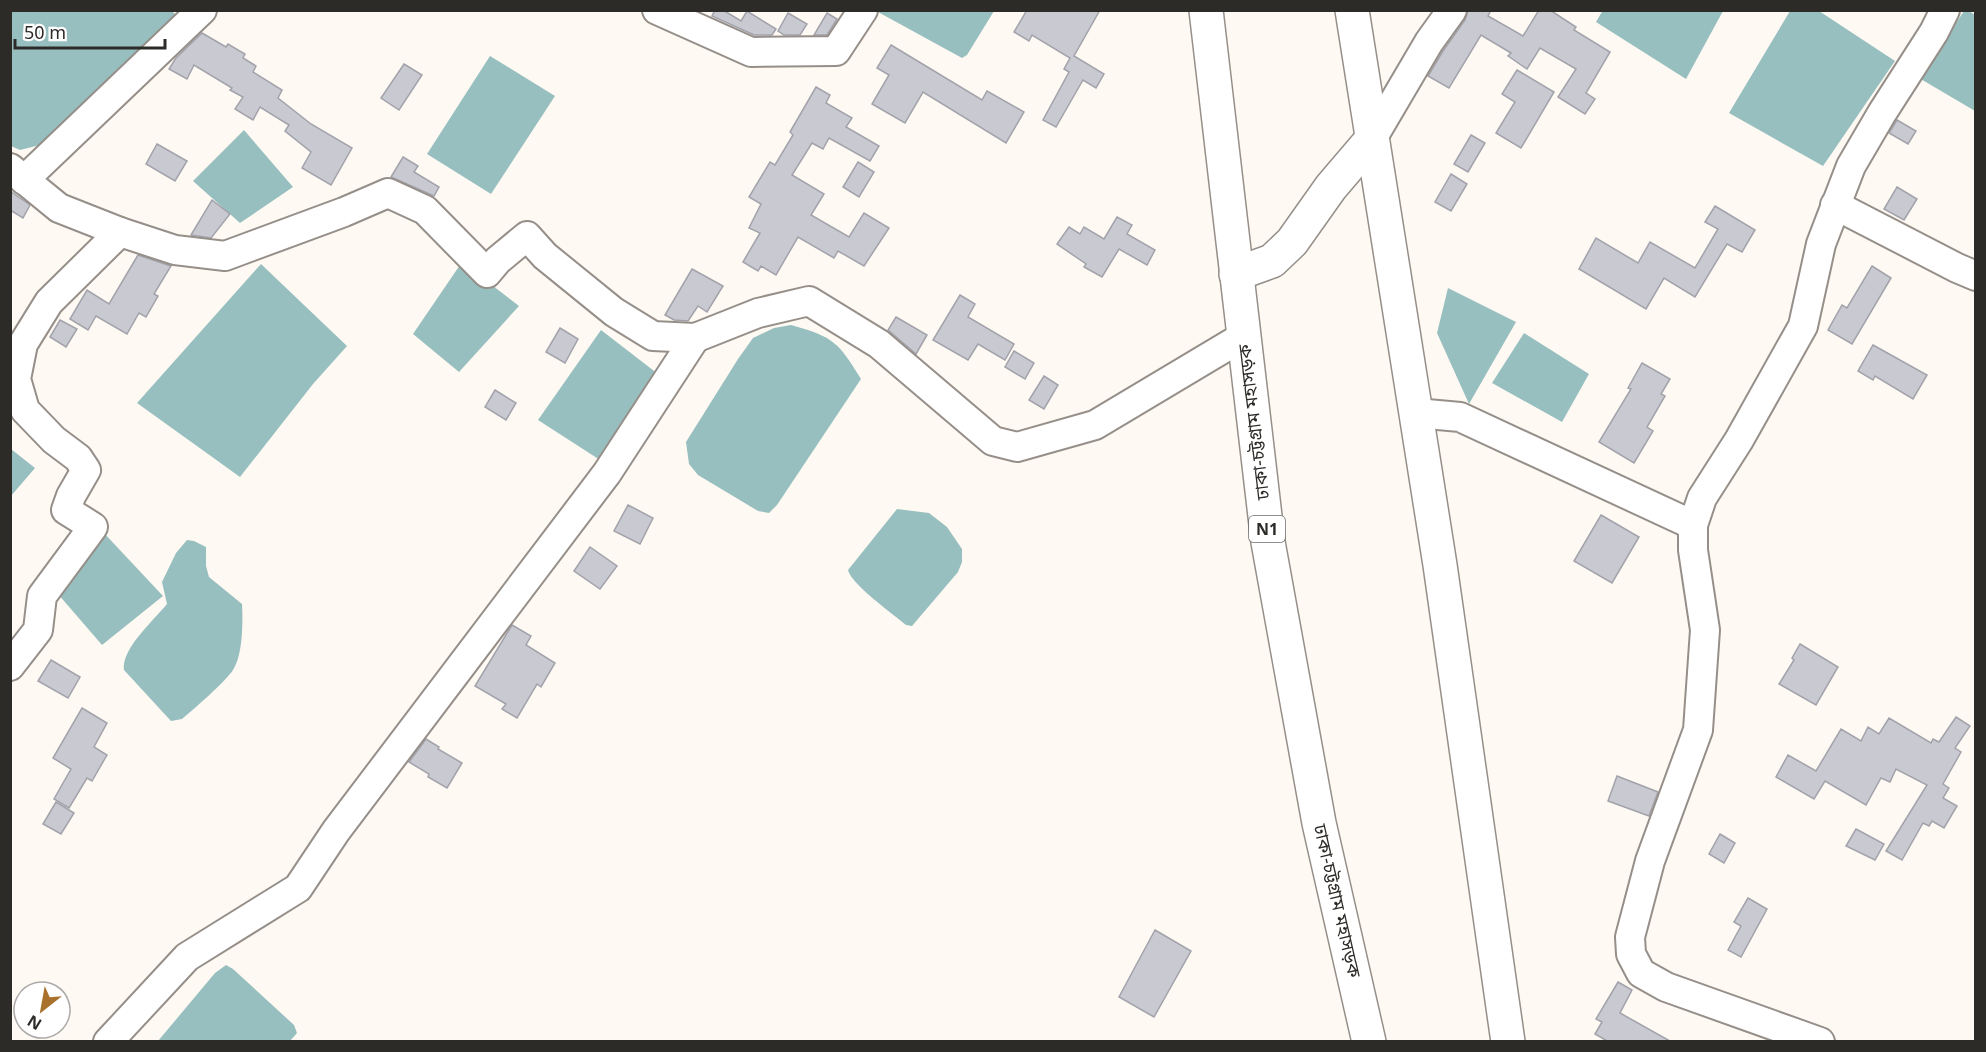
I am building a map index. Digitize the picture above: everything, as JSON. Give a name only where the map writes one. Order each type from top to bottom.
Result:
[{"type":"highway","name":"ঢাকা-চট্টগ্রাম মহাসড়ক","points":[[1206,10],[1268,542],[1319,823],[1369,1041]]},
{"type":"highway","points":[[1352,10],[1440,565],[1508,1041]]},
{"type":"highway","points":[[1236,274],[1272,261],[1292,242],[1331,187],[1372,139]]},
{"type":"street","points":[[202,10],[17,174],[59,208],[175,250],[225,256],[344,212],[388,193],[424,210],[487,273],[498,260],[528,236],[545,256],[614,312],[653,336],[695,338],[758,313],[809,301],[879,344],[993,441],[1017,447],[1095,425],[1244,336]]},
{"type":"street","points":[[657,10],[751,52],[836,51],[863,10]]},
{"type":"street","points":[[1372,139],[1429,42],[1452,10]]},
{"type":"street","points":[[1820,1041],[1666,987],[1641,973],[1631,954],[1630,937],[1650,861],[1698,730],[1705,630],[1693,550],[1693,525],[1702,498],[1739,440],[1803,326],[1821,244],[1835,204],[1856,157],[1934,32],[1945,10]]},
{"type":"street","points":[[1835,204],[1976,276]]},
{"type":"street","points":[[10,666],[38,630],[42,597],[93,527],[66,510],[86,470],[78,458],[54,440],[25,410],[16,379],[23,344],[49,302],[120,232]]},
{"type":"street","points":[[108,1041],[187,957],[298,888],[336,831],[607,473],[695,338]]},
{"type":"street","points":[[1416,413],[1460,417],[1693,525]]},
{"type":"water","points":[[171,10],[176,15],[166,29],[58,138],[20,150],[11,146],[10,11]]},
{"type":"water","points":[[879,10],[994,11],[967,55],[962,58],[878,12]]},
{"type":"water","points":[[1603,10],[1723,11],[1686,79],[1596,22]]},
{"type":"water","points":[[1790,11],[1819,11],[1895,61],[1823,166],[1729,113]]},
{"type":"water","points":[[1964,11],[1975,15],[1975,111],[1919,78]]},
{"type":"water","points":[[490,56],[555,96],[491,194],[427,154]]},
{"type":"water","points":[[244,130],[293,187],[240,223],[193,181]]},
{"type":"water","points":[[462,262],[519,306],[459,372],[413,334]]},
{"type":"water","points":[[261,264],[347,346],[313,384],[240,477],[137,403]]},
{"type":"water","points":[[1448,288],[1516,322],[1469,404],[1437,333]]},
{"type":"water","points":[[791,325],[817,333],[834,343],[861,379],[777,505],[769,513],[758,511],[698,475],[689,464],[686,442],[753,338],[774,328]]},
{"type":"water","points":[[601,330],[658,374],[600,460],[538,420]]},
{"type":"water","points":[[1524,333],[1589,374],[1562,422],[1492,383]]},
{"type":"water","points":[[11,449],[35,468],[11,496]]},
{"type":"water","points":[[897,509],[929,513],[947,527],[962,549],[962,562],[958,572],[912,626],[906,625],[873,599],[856,583],[848,570]]},
{"type":"water","points":[[103,532],[163,596],[102,645],[58,594]]},
{"type":"water","points":[[187,540],[206,547],[206,566],[209,577],[242,604],[242,638],[239,656],[229,675],[182,719],[171,721],[124,670],[124,662],[133,644],[167,604],[162,582],[176,553]]},
{"type":"water","points":[[226,965],[294,1025],[297,1033],[290,1041],[158,1041],[215,973]]},
{"type":"building","points":[[715,10],[723,10],[741,21],[747,11],[776,29],[772,35],[754,35],[712,16]]},
{"type":"building","points":[[1027,10],[1100,10],[1074,56],[1104,74],[1096,88],[1083,80],[1056,127],[1043,120],[1069,72],[1064,69],[1070,58],[1032,35],[1029,41],[1014,32]]},
{"type":"building","points":[[1468,10],[1491,10],[1488,16],[1523,36],[1539,10],[1550,10],[1576,27],[1574,30],[1610,52],[1586,93],[1595,99],[1585,114],[1558,97],[1576,69],[1540,48],[1527,69],[1508,56],[1511,53],[1481,35],[1449,88],[1428,76],[1465,20]]},
{"type":"building","points":[[788,13],[807,24],[800,35],[784,35],[778,31]]},
{"type":"building","points":[[827,13],[837,19],[827,35],[814,35]]},
{"type":"building","points":[[202,33],[226,47],[228,44],[245,54],[243,58],[256,66],[253,72],[282,90],[278,98],[311,124],[352,148],[331,185],[302,168],[311,152],[285,131],[289,125],[260,107],[253,120],[235,109],[243,97],[194,65],[187,79],[169,69],[176,58]]},
{"type":"building","points":[[891,45],[982,100],[987,91],[1024,112],[1006,143],[923,92],[905,123],[872,104],[889,75],[877,68]]},
{"type":"building","points":[[404,64],[422,75],[399,110],[381,98]]},
{"type":"building","points":[[1517,70],[1554,92],[1521,148],[1496,133],[1515,102],[1502,94]]},
{"type":"building","points":[[816,87],[830,95],[826,103],[852,118],[846,127],[879,146],[870,161],[829,138],[823,149],[812,143],[792,175],[824,194],[811,215],[849,237],[864,213],[889,228],[864,266],[838,251],[834,258],[798,237],[776,275],[761,266],[758,271],[743,262],[760,233],[749,228],[761,204],[749,197],[770,162],[775,165],[793,135],[790,132]]},
{"type":"building","points":[[1897,120],[1916,131],[1908,144],[1889,133]]},
{"type":"building","points":[[1471,135],[1485,143],[1468,172],[1454,164]]},
{"type":"building","points":[[157,144],[187,161],[175,181],[146,164]]},
{"type":"building","points":[[403,157],[418,166],[414,172],[439,187],[434,196],[391,177]]},
{"type":"building","points":[[858,162],[874,172],[859,197],[843,187]]},
{"type":"building","points":[[1451,174],[1467,184],[1451,211],[1435,202]]},
{"type":"building","points":[[1897,187],[1917,199],[1904,220],[1884,209]]},
{"type":"building","points":[[10,191],[30,205],[23,218],[10,210]]},
{"type":"building","points":[[212,200],[230,214],[211,238],[191,235]]},
{"type":"building","points":[[1715,206],[1755,230],[1742,252],[1727,244],[1695,297],[1664,278],[1646,309],[1579,269],[1596,238],[1638,263],[1650,242],[1695,268],[1718,229],[1705,222]]},
{"type":"building","points":[[1117,217],[1132,225],[1127,234],[1155,250],[1147,265],[1119,249],[1102,277],[1084,267],[1086,264],[1057,244],[1069,227],[1080,234],[1084,227],[1104,239]]},
{"type":"building","points":[[138,255],[171,266],[154,294],[158,296],[146,317],[139,313],[127,334],[96,316],[88,330],[70,319],[87,290],[109,304]]},
{"type":"building","points":[[1872,266],[1891,278],[1852,344],[1828,330],[1842,305],[1847,308]]},
{"type":"building","points":[[692,269],[723,286],[707,312],[698,306],[688,321],[674,320],[665,315]]},
{"type":"building","points":[[960,295],[975,304],[968,317],[1014,344],[1005,360],[978,344],[968,360],[933,340]]},
{"type":"building","points":[[896,317],[927,335],[916,354],[888,330]]},
{"type":"building","points":[[60,320],[77,329],[66,347],[50,337]]},
{"type":"building","points":[[560,328],[578,339],[565,363],[546,352]]},
{"type":"building","points":[[1873,345],[1927,375],[1913,399],[1875,376],[1873,380],[1858,371]]},
{"type":"building","points":[[1014,351],[1034,363],[1025,379],[1005,367]]},
{"type":"building","points":[[1642,363],[1670,379],[1661,394],[1665,396],[1647,427],[1653,431],[1634,463],[1599,442],[1631,389],[1628,388]]},
{"type":"building","points":[[1044,376],[1058,385],[1044,409],[1029,400]]},
{"type":"building","points":[[495,390],[516,403],[506,420],[485,407]]},
{"type":"building","points":[[628,505],[653,518],[640,544],[614,531]]},
{"type":"building","points":[[1601,515],[1639,537],[1612,583],[1574,561]]},
{"type":"building","points":[[590,547],[617,566],[600,589],[574,571]]},
{"type":"building","points":[[512,625],[531,636],[526,645],[555,663],[541,687],[537,684],[517,718],[502,709],[506,704],[475,686]]},
{"type":"building","points":[[1800,644],[1838,667],[1816,705],[1779,684],[1794,660],[1792,658]]},
{"type":"building","points":[[51,660],[80,677],[68,698],[38,681]]},
{"type":"building","points":[[82,708],[107,723],[94,747],[107,755],[92,781],[87,778],[69,808],[54,799],[71,769],[53,758]]},
{"type":"building","points":[[1956,717],[1970,726],[1955,748],[1961,752],[1943,784],[1949,788],[1943,798],[1957,806],[1944,828],[1932,821],[1929,826],[1923,823],[1902,860],[1886,851],[1927,785],[1896,769],[1890,782],[1881,778],[1866,805],[1825,781],[1814,799],[1776,777],[1788,755],[1816,771],[1841,729],[1861,741],[1868,727],[1879,734],[1889,718],[1931,743],[1933,739],[1939,742]]},
{"type":"building","points":[[426,739],[462,763],[447,788],[409,762]]},
{"type":"building","points":[[1617,776],[1658,792],[1649,816],[1608,801]]},
{"type":"building","points":[[56,802],[74,813],[61,834],[43,824]]},
{"type":"building","points":[[1856,829],[1884,844],[1875,860],[1846,846]]},
{"type":"building","points":[[1720,834],[1735,843],[1724,863],[1709,854]]},
{"type":"building","points":[[1748,898],[1767,909],[1741,957],[1728,950],[1741,926],[1734,922]]},
{"type":"building","points":[[1155,930],[1191,951],[1154,1017],[1119,997]]},
{"type":"building","points":[[1618,982],[1632,990],[1620,1013],[1670,1041],[1607,1041],[1595,1034],[1602,1022],[1596,1019]]}]
